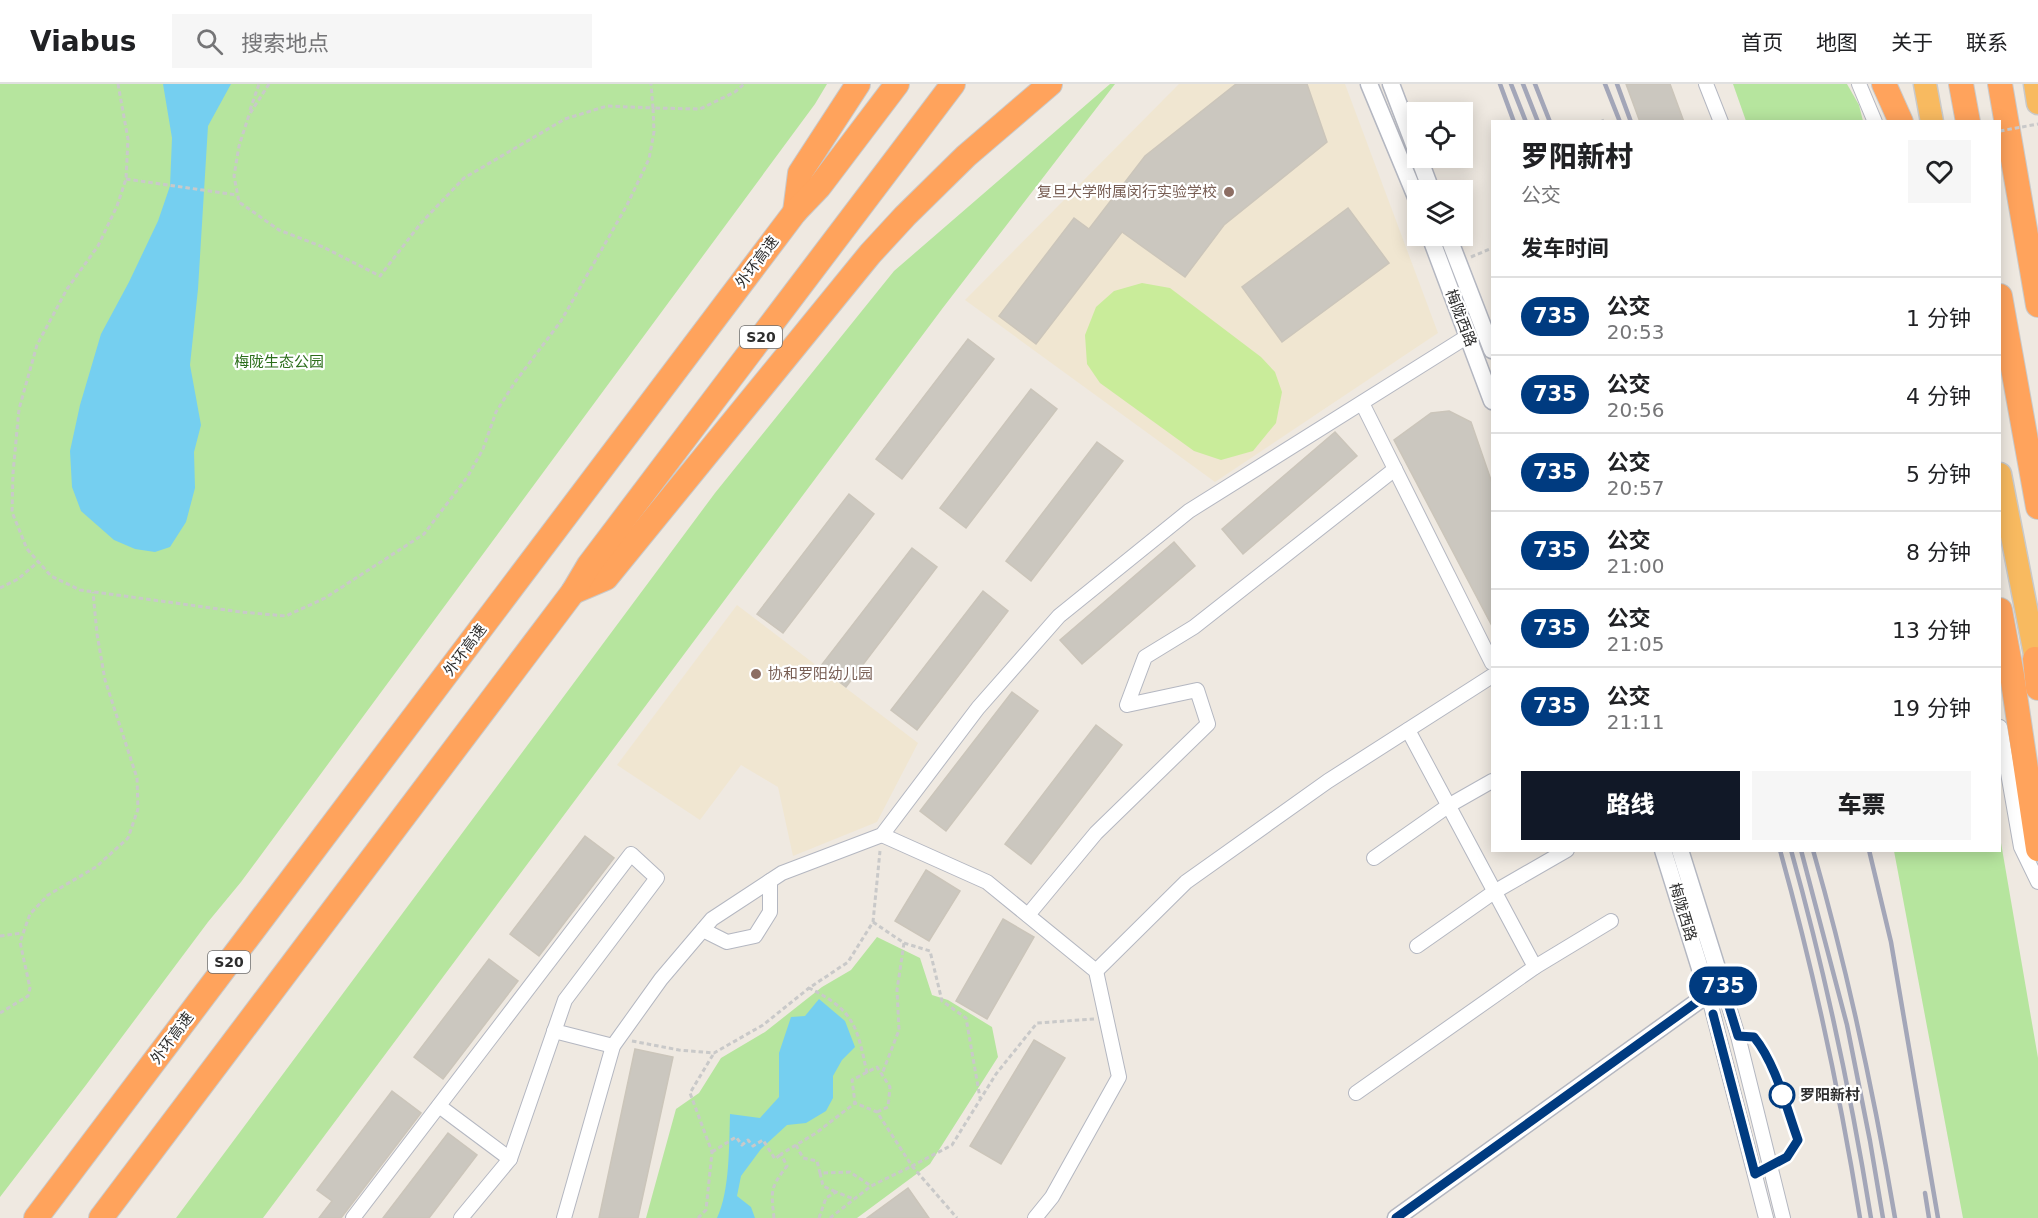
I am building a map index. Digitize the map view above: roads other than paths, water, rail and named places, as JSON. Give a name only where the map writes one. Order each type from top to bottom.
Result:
[{"type":"highway","points":[[795,212],[800,173],[858,84]]},
{"type":"highway","name":"外环高速","points":[[36,1218],[795,212],[819,187],[897,84]]},
{"type":"highway","name":"S20","points":[[101,1218],[952,84]]},
{"type":"highway","points":[[573,592],[606,578],[870,254],[935,185],[1050,84]]},
{"type":"highway","points":[[1884,84],[1900,120]]},
{"type":"highway","points":[[1925,84],[1932,120]]},
{"type":"highway","points":[[1961,84],[1968,120]]},
{"type":"highway","points":[[2000,84],[2038,305]]},
{"type":"highway","points":[[2035,84],[2038,103]]},
{"type":"highway","points":[[2001,302],[2038,507]]},
{"type":"highway","points":[[2001,479],[2036,665],[2038,688]]},
{"type":"highway","points":[[2001,614],[2038,849]]},
{"type":"highway","points":[[2012,675],[2038,761]]},
{"type":"street","points":[[1369,84],[1409,180]]},
{"type":"street","points":[[1390,84],[1407,128]]},
{"type":"street","points":[[1706,84],[1720,120]]},
{"type":"street","points":[[1859,84],[1874,120]]},
{"type":"street","name":"梅陇西路","points":[[1434,246],[1491,398]]},
{"type":"street","name":"梅陇西路","points":[[1452,246],[1491,347]]},
{"type":"street","points":[[564,1218],[616,1043],[661,979],[712,919],[782,873],[882,835],[978,708],[1059,616],[1189,512],[1468,336]]},
{"type":"street","points":[[1362,403],[1491,661]]},
{"type":"street","points":[[1028,915],[1096,832],[1208,724],[1197,690],[1127,705],[1145,657],[1194,627],[1395,469]]},
{"type":"street","points":[[1096,971],[1186,882],[1328,781],[1491,677]]},
{"type":"street","points":[[1408,730],[1535,967]]},
{"type":"street","points":[[2001,733],[2021,847],[2038,882]]},
{"type":"street","points":[[1374,858],[1448,806],[1491,782]]},
{"type":"street","points":[[882,835],[987,882],[1096,971],[1119,1077],[1052,1197],[1035,1218]]},
{"type":"street","points":[[1417,945],[1494,892],[1564,852]]},
{"type":"street","name":"梅陇西路","points":[[1664,852],[1708,994],[1766,1218]]},
{"type":"street","name":"梅陇西路","points":[[1681,852],[1738,1036],[1783,1218]]},
{"type":"street","points":[[353,1218],[631,855],[657,878],[565,1000],[510,1159],[461,1218]]},
{"type":"street","points":[[703,930],[727,942],[755,936],[770,912],[770,881]]},
{"type":"street","points":[[1356,1094],[1535,967],[1611,921]]},
{"type":"street","points":[[1396,1218],[1722,984]]},
{"type":"street","points":[[554,1031],[616,1043]]},
{"type":"street","points":[[439,1106],[510,1159]]},
{"type":"lane","points":[[1738,1036],[1754,1037],[1765,1051],[1798,1140],[1787,1157],[1755,1174]]},
{"type":"water","points":[[163,84],[231,84],[208,126],[198,289],[190,365],[201,425],[194,452],[195,488],[186,522],[170,547],[155,552],[135,549],[114,540],[81,511],[72,487],[70,451],[80,405],[101,334],[158,221],[170,186],[172,138]]},
{"type":"water","points":[[819,999],[845,1021],[855,1047],[842,1060],[833,1076],[833,1098],[826,1111],[806,1123],[787,1125],[761,1149],[741,1176],[737,1196],[751,1207],[755,1218],[717,1218],[727,1181],[730,1114],[760,1118],[779,1097],[779,1053],[791,1017],[805,1016]]},
{"type":"railway","points":[[1500,84],[1513,120]]},
{"type":"railway","points":[[1511,84],[1525,120]]},
{"type":"railway","points":[[1523,84],[1537,120]]},
{"type":"railway","points":[[1535,84],[1549,120]]},
{"type":"railway","points":[[1605,84],[1619,120]]},
{"type":"railway","points":[[1617,84],[1630,120]]},
{"type":"railway","points":[[1781,852],[1825,1033],[1860,1218]]},
{"type":"railway","points":[[1792,852],[1836,1033],[1871,1218]]},
{"type":"railway","points":[[1802,852],[1847,1025],[1883,1218]]},
{"type":"railway","points":[[1814,852],[1859,1033],[1895,1218]]},
{"type":"railway","points":[[1869,852],[1891,942],[1938,1218]]},
{"type":"railway","points":[[1925,1193],[1929,1218]]},
{"type":"place","name":"复旦大学附属闵行实验学校","points":[[1229,192]]},
{"type":"place","name":"协和罗阳幼儿园","points":[[756,674]]},
{"type":"place","name":"罗阳新村","points":[[1782,1095]]},
{"type":"park label","name":"梅陇生态公园","points":[[279,362]]}]
